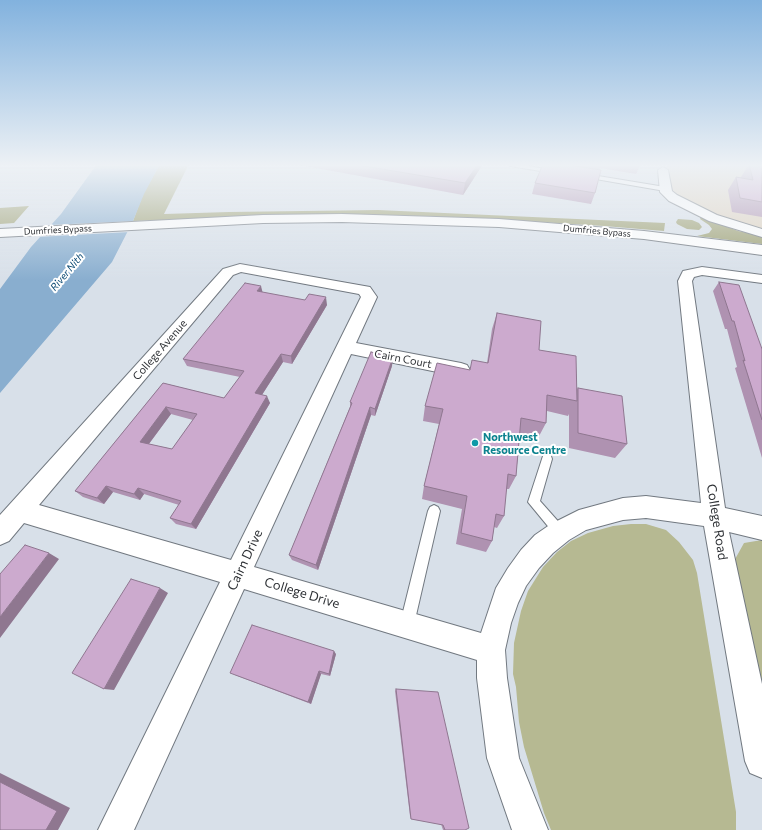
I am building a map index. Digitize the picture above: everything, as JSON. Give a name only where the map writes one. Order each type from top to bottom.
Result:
[{"type":"highway","name":"Dumfries Bypass","points":[[0,233],[170,223],[342,218],[499,223],[644,235],[762,250]]},
{"type":"street","points":[[681,203],[714,218],[762,233]]},
{"type":"street","name":"College Avenue","points":[[0,533],[228,272],[240,268],[365,290]]},
{"type":"street","name":"College Road","points":[[762,279],[702,271],[688,274],[685,281],[714,517],[762,761]]},
{"type":"street","name":"Cairn Drive","points":[[116,830],[369,298],[365,290]]},
{"type":"street","name":"Cairn Court","points":[[345,347],[461,370]]},
{"type":"street","points":[[530,830],[503,758],[492,678],[491,650],[497,623],[506,598],[517,578],[530,560],[544,544],[560,532],[586,519],[623,509],[671,509],[762,528]]},
{"type":"street","name":"College Drive","points":[[19,510],[239,574],[491,650]]},
{"type":"lane","points":[[547,459],[534,502],[560,532]]},
{"type":"lane","points":[[406,625],[434,511]]},
{"type":"shaded area","points":[[672,203],[762,203],[762,236],[738,231],[715,223]]},
{"type":"green space","points":[[140,203],[170,203],[164,214],[378,210],[665,223],[664,231],[474,218],[236,218],[133,221]]},
{"type":"green space","points":[[29,206],[14,223],[0,224],[0,208]]},
{"type":"green space","points":[[701,217],[738,231],[762,236],[762,244],[697,236],[709,233],[712,229],[700,219]]},
{"type":"green space","points":[[678,219],[692,220],[699,223],[702,227],[699,230],[687,229],[677,224],[676,222]]},
{"type":"green space","points":[[646,524],[666,530],[679,542],[693,560],[697,573],[736,812],[736,830],[551,830],[544,813],[524,747],[519,722],[516,687],[513,674],[514,643],[521,611],[528,591],[543,567],[557,552],[571,541],[588,533],[613,526]]},
{"type":"green space","points":[[762,540],[762,694],[734,561],[744,543]]},
{"type":"water","name":"River Nith","points":[[69,203],[140,203],[112,262],[0,393],[0,289],[31,247],[61,214]]},
{"type":"pier","points":[[135,221],[130,232],[37,237],[49,225]]},
{"type":"building","points":[[719,282],[739,285],[762,349],[762,420],[743,360],[745,361],[734,321],[732,321]]},
{"type":"building","points":[[245,283],[261,286],[257,291],[305,300],[309,294],[326,297],[291,356],[281,354],[255,393],[267,396],[191,524],[170,518],[181,501],[138,488],[134,494],[106,486],[97,498],[75,491],[163,383],[224,398],[244,371],[183,359]],"holes":[[[166,407],[197,414],[172,449],[140,442]]]},
{"type":"building","name":"Northwest Resource Centre","points":[[497,313],[541,321],[539,350],[576,356],[577,401],[547,395],[546,423],[521,418],[516,476],[508,474],[504,516],[496,514],[492,541],[461,533],[467,496],[424,486],[443,409],[425,406],[437,363],[470,370],[472,360],[488,363]]},
{"type":"building","points":[[371,352],[393,357],[375,409],[370,407],[316,565],[289,555],[352,403],[350,402]]},
{"type":"building","points":[[578,388],[622,396],[627,444],[578,433]]},
{"type":"building","points":[[25,545],[49,553],[0,617],[0,574]]},
{"type":"building","points":[[131,579],[160,588],[104,689],[72,673]]},
{"type":"building","points":[[252,625],[334,651],[329,674],[319,671],[308,702],[230,673]]},
{"type":"building","points":[[396,689],[438,692],[469,828],[465,830],[445,830],[443,825],[411,819]]},
{"type":"building","points":[[0,782],[57,811],[46,830],[0,830]]},
{"type":"place","name":"Northwest Resource Centre","points":[[475,443]]}]
